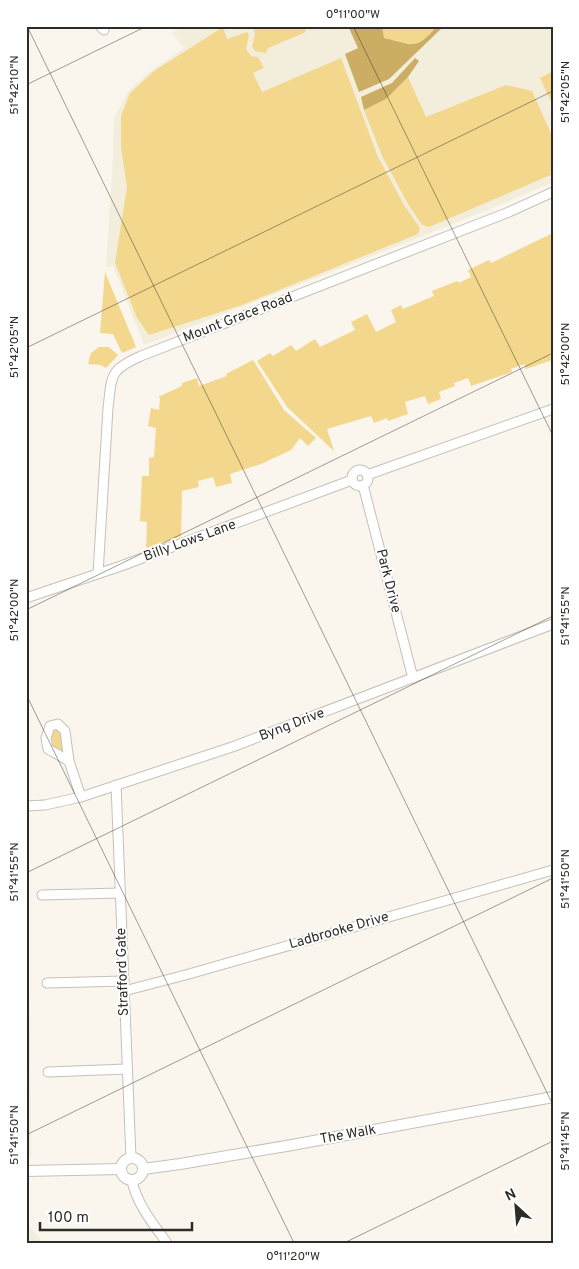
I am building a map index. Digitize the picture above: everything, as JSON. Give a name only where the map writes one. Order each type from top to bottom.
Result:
[{"type":"street","name":"Mount Grace Road","points":[[98,574],[108,408],[111,382],[114,372],[119,367],[141,356],[509,212],[553,192]]},
{"type":"street","name":"Billy Lows Lane","points":[[26,598],[98,574],[352,480],[353,474],[357,470],[364,472],[367,476],[553,409]]},
{"type":"street","points":[[352,480],[358,486],[363,486],[367,476]]},
{"type":"street","name":"Park Drive","points":[[363,486],[413,678]]},
{"type":"street","name":"Byng Drive","points":[[26,806],[45,805],[81,797],[235,746],[553,624]]},
{"type":"street","points":[[70,761],[81,797]]},
{"type":"street","name":"Strafford Gate","points":[[116,786],[131,1158]]},
{"type":"street","name":"Ladbrooke Drive","points":[[124,991],[553,870]]},
{"type":"street","points":[[42,895],[120,893]]},
{"type":"street","points":[[47,983],[124,981]]},
{"type":"street","points":[[48,1072],[127,1069]]},
{"type":"street","name":"The Walk","points":[[143,1169],[266,1150],[553,1097]]},
{"type":"street","points":[[132,1181],[141,1177],[143,1169],[140,1161],[131,1158],[123,1162],[120,1170],[123,1176],[132,1181],[141,1204],[167,1243]]},
{"type":"street","points":[[26,1171],[120,1170]]},
{"type":"shaded area","points":[[183,26],[553,26],[553,182],[428,234],[144,345],[113,266],[106,267],[114,118],[129,90],[149,72],[184,48],[172,33]]},
{"type":"shaded area","points":[[253,26],[304,26],[306,32],[268,48],[266,53],[255,51],[252,46],[255,34]]},
{"type":"shaded area","points":[[348,26],[382,26],[384,38],[413,44],[424,40],[437,26],[444,26],[389,79],[359,92],[345,54],[358,48]]},
{"type":"shaded area","points":[[382,26],[437,26],[424,40],[413,44],[384,38]]},
{"type":"shaded area","points":[[223,27],[227,39],[247,32],[249,35],[246,49],[251,56],[258,57],[264,68],[253,73],[262,92],[341,58],[378,157],[404,205],[420,228],[418,234],[242,305],[149,335],[137,318],[115,263],[127,187],[121,147],[121,116],[130,93],[154,71]]},
{"type":"shaded area","points":[[415,58],[419,61],[408,77],[386,99],[364,110],[361,97],[392,83]]},
{"type":"shaded area","points":[[553,71],[553,106],[540,78]]},
{"type":"shaded area","points":[[408,77],[426,117],[506,85],[532,91],[553,138],[553,174],[429,227],[422,225],[408,204],[382,156],[364,110],[386,99]]},
{"type":"shaded area","points":[[553,233],[553,354],[550,355],[552,360],[526,369],[524,364],[511,369],[512,372],[471,386],[468,378],[454,383],[455,386],[439,392],[441,399],[428,404],[425,396],[405,402],[408,414],[388,421],[387,418],[374,423],[371,416],[327,429],[334,451],[287,407],[257,361],[270,353],[273,356],[291,345],[296,351],[315,339],[320,347],[355,330],[351,322],[367,314],[376,332],[396,322],[391,310],[401,305],[403,309],[434,296],[432,291],[457,281],[459,283],[471,277],[468,270],[489,260],[491,263]]},
{"type":"shaded area","points":[[105,272],[136,347],[122,353],[113,334],[100,333]]},
{"type":"shaded area","points":[[99,347],[109,347],[118,355],[106,368],[101,365],[88,364],[91,353]]},
{"type":"shaded area","points":[[253,360],[284,410],[316,438],[308,446],[300,438],[291,450],[261,464],[230,474],[232,483],[216,487],[213,477],[198,481],[199,487],[182,491],[181,536],[146,548],[147,522],[140,521],[142,476],[149,476],[149,458],[154,457],[156,428],[148,426],[151,408],[159,410],[160,398],[158,397],[182,386],[182,383],[197,378],[199,386],[227,376],[226,374]]},
{"type":"shaded area","points":[[51,731],[60,731],[65,753],[53,747]]},
{"type":"shaded area","points":[[26,942],[30,1007],[31,1159],[26,1159]]},
{"type":"shaded area","points":[[26,1223],[36,1234],[43,1243],[26,1243]]}]
